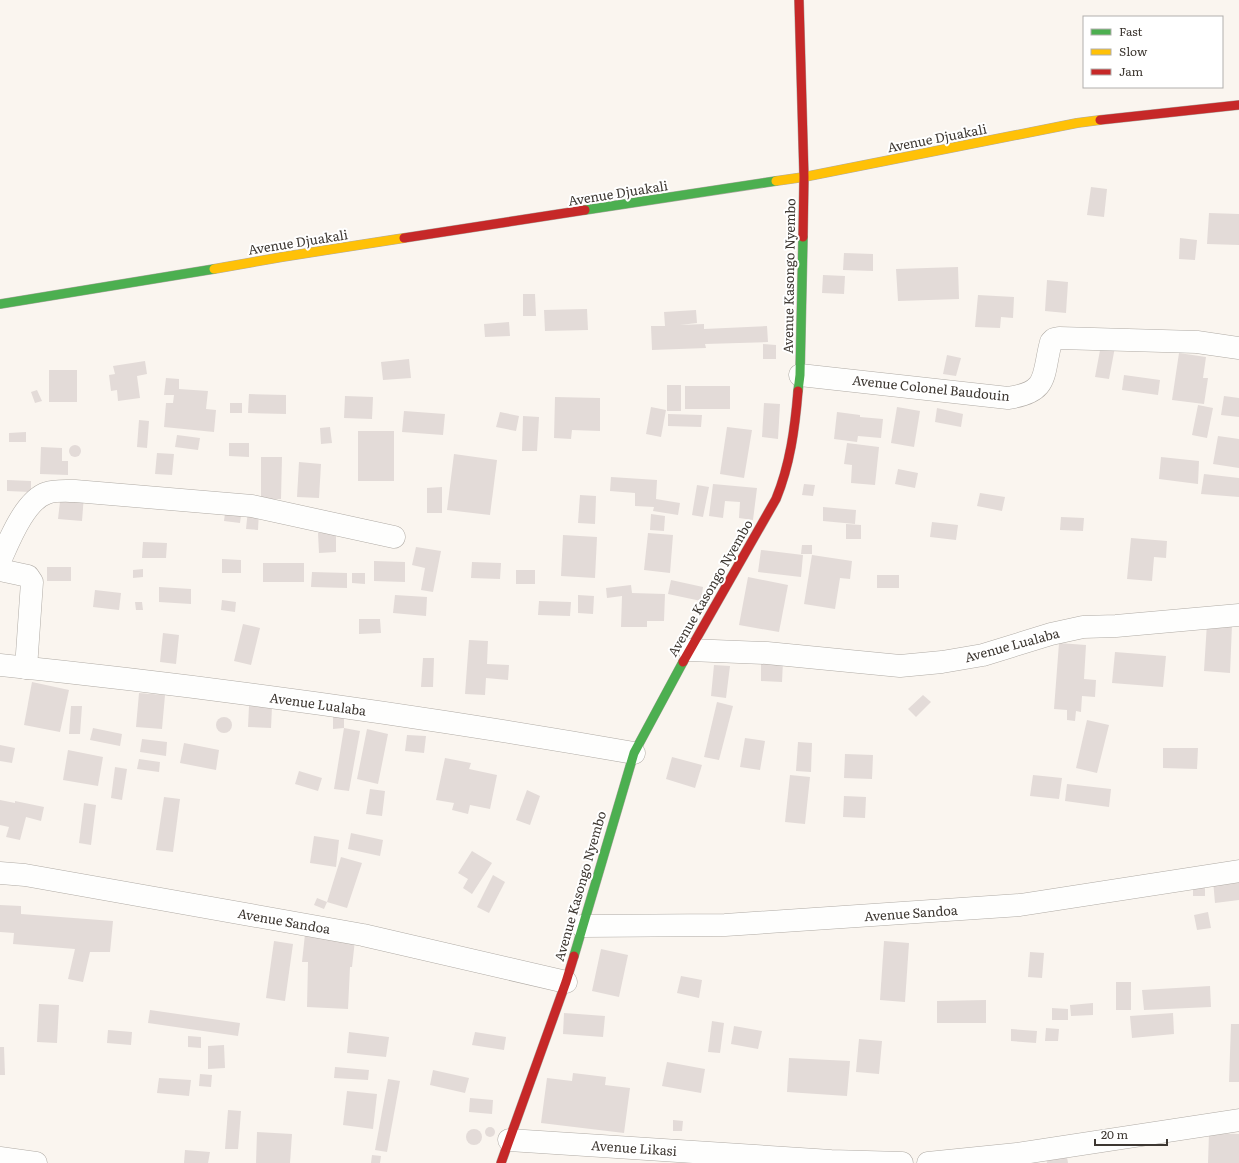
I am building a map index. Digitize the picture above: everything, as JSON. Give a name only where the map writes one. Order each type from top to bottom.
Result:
[{"type":"street","name":"Avenue Kasongo Nyembo","points":[[501,1163],[566,982],[634,753],[689,650],[776,499],[781,487],[794,429],[800,375],[804,178],[799,0]]},
{"type":"street","name":"Avenue Djuakali","points":[[0,304],[164,278],[282,257],[804,178],[1077,123],[1239,105]]},
{"type":"street","name":"Avenue Colonel Baudouin","points":[[800,375],[1008,398],[1021,396],[1038,387],[1043,381],[1051,342],[1058,338],[1197,342],[1239,348]]},
{"type":"street","points":[[0,561],[12,533],[32,503],[47,493],[75,491],[252,506],[394,537]]},
{"type":"street","points":[[0,570],[28,576],[32,582],[26,668]]},
{"type":"street","name":"Avenue Lualaba","points":[[689,650],[767,653],[900,666],[942,662],[983,655],[1051,634],[1083,627],[1116,626],[1239,615]]},
{"type":"street","name":"Avenue Lualaba","points":[[0,665],[329,704],[634,753]]},
{"type":"street","name":"Avenue Sandoa","points":[[582,926],[725,925],[1020,905],[1239,871]]},
{"type":"street","name":"Avenue Sandoa","points":[[0,873],[32,876],[363,935],[566,982]]},
{"type":"street","points":[[928,1163],[1017,1154],[1239,1120]]},
{"type":"street","name":"Avenue Likasi","points":[[509,1140],[831,1161],[902,1163]]},
{"type":"street","points":[[0,1158],[36,1163]]},
{"type":"building","points":[[1091,187],[1107,189],[1104,217],[1087,215]]},
{"type":"building","points":[[1209,213],[1239,214],[1239,245],[1207,244]]},
{"type":"building","points":[[1180,238],[1197,240],[1195,260],[1179,259]]},
{"type":"building","points":[[844,253],[873,254],[873,271],[843,270]]},
{"type":"building","points":[[958,267],[959,299],[898,301],[896,269]]},
{"type":"building","points":[[823,275],[845,276],[844,294],[822,293]]},
{"type":"building","points":[[1047,280],[1068,282],[1066,313],[1045,311]]},
{"type":"building","points":[[523,294],[535,294],[536,316],[523,316]]},
{"type":"building","points":[[978,295],[1014,297],[1013,318],[1001,317],[1000,328],[975,327]]},
{"type":"building","points":[[587,309],[588,330],[545,331],[544,310]]},
{"type":"building","points":[[696,310],[697,323],[680,325],[704,324],[704,329],[767,326],[768,342],[705,344],[706,348],[652,350],[651,326],[665,326],[664,312]]},
{"type":"building","points":[[509,322],[510,336],[485,337],[484,324]]},
{"type":"building","points":[[763,344],[776,345],[776,359],[763,359]]},
{"type":"building","points":[[1101,345],[1115,347],[1109,379],[1095,377]]},
{"type":"building","points":[[1179,353],[1206,357],[1203,378],[1208,378],[1204,404],[1172,400]]},
{"type":"building","points":[[947,355],[961,358],[956,376],[943,374]]},
{"type":"building","points":[[409,359],[411,378],[383,380],[381,362]]},
{"type":"building","points":[[145,361],[147,374],[137,376],[140,398],[118,401],[117,390],[111,391],[109,375],[115,374],[113,366]]},
{"type":"building","points":[[49,370],[77,370],[77,402],[49,402]]},
{"type":"building","points":[[1124,375],[1160,380],[1158,395],[1122,390]]},
{"type":"building","points":[[166,378],[179,379],[179,389],[208,391],[206,409],[216,410],[214,432],[164,427],[166,403],[173,403],[174,395],[164,395]]},
{"type":"building","points":[[667,385],[681,385],[681,411],[667,411]]},
{"type":"building","points":[[685,386],[730,386],[730,409],[685,409]]},
{"type":"building","points":[[37,390],[42,401],[35,403],[31,392]]},
{"type":"building","points":[[249,394],[286,395],[286,414],[248,413]]},
{"type":"building","points":[[345,396],[373,397],[372,419],[344,418]]},
{"type":"building","points":[[1224,396],[1239,398],[1239,417],[1221,415]]},
{"type":"building","points":[[555,397],[600,398],[600,431],[572,430],[571,439],[554,438]]},
{"type":"building","points":[[230,403],[242,403],[242,413],[230,413]]},
{"type":"building","points":[[764,403],[780,404],[778,439],[762,437]]},
{"type":"building","points":[[1198,405],[1213,408],[1207,438],[1192,435]]},
{"type":"building","points":[[651,407],[666,410],[661,437],[646,434]]},
{"type":"building","points":[[897,407],[920,411],[914,447],[891,443]]},
{"type":"building","points":[[937,408],[963,414],[961,427],[935,422]]},
{"type":"building","points":[[404,411],[445,414],[443,435],[402,432]]},
{"type":"building","points":[[500,412],[519,416],[516,431],[496,427]]},
{"type":"building","points":[[837,412],[860,415],[860,417],[883,419],[881,438],[858,436],[857,442],[834,439]]},
{"type":"building","points":[[668,414],[702,415],[701,427],[668,426]]},
{"type":"building","points":[[523,416],[539,417],[537,451],[522,451]]},
{"type":"building","points":[[139,420],[149,421],[147,448],[137,447]]},
{"type":"building","points":[[330,427],[332,443],[321,444],[320,428]]},
{"type":"building","points":[[727,427],[752,430],[744,478],[720,474]]},
{"type":"building","points":[[358,431],[394,431],[394,481],[358,481]]},
{"type":"building","points":[[26,432],[26,442],[9,442],[9,433]]},
{"type":"building","points":[[177,435],[200,438],[198,450],[175,447]]},
{"type":"building","points":[[1218,436],[1239,439],[1239,468],[1213,464]]},
{"type":"building","points":[[229,443],[249,443],[249,457],[229,456]]},
{"type":"building","points":[[847,443],[879,447],[875,485],[851,483],[852,465],[844,464]]},
{"type":"building","points":[[73,445],[77,445],[81,451],[77,457],[73,457],[69,453],[69,449]]},
{"type":"building","points":[[41,447],[62,448],[62,461],[68,461],[68,475],[40,474]]},
{"type":"building","points":[[157,453],[174,454],[172,475],[155,474]]},
{"type":"building","points":[[454,454],[497,460],[490,515],[447,510]]},
{"type":"building","points":[[261,457],[282,457],[281,499],[261,499]]},
{"type":"building","points":[[1161,457],[1199,461],[1198,484],[1159,479]]},
{"type":"building","points":[[299,462],[321,464],[319,498],[297,497]]},
{"type":"building","points":[[898,469],[918,473],[915,488],[895,484]]},
{"type":"building","points":[[1204,474],[1239,478],[1239,497],[1201,494]]},
{"type":"building","points":[[611,477],[657,480],[656,499],[680,503],[678,515],[653,511],[654,507],[635,506],[635,493],[610,491]]},
{"type":"building","points":[[7,480],[31,481],[31,492],[7,491]]},
{"type":"building","points":[[713,484],[757,488],[753,520],[739,518],[740,502],[725,501],[723,518],[709,516]]},
{"type":"building","points":[[804,484],[815,485],[813,496],[802,495]]},
{"type":"building","points":[[697,485],[709,487],[703,517],[692,515]]},
{"type":"building","points":[[442,487],[442,513],[427,513],[427,488]]},
{"type":"building","points":[[61,493],[84,495],[82,521],[58,519]]},
{"type":"building","points":[[980,493],[1005,497],[1002,511],[977,506]]},
{"type":"building","points":[[580,495],[596,496],[595,524],[578,523]]},
{"type":"building","points":[[226,506],[242,508],[240,523],[224,521]]},
{"type":"building","points":[[823,507],[856,510],[855,524],[823,521]]},
{"type":"building","points":[[248,510],[259,511],[258,530],[246,529]]},
{"type":"building","points":[[651,514],[665,516],[664,531],[650,530]]},
{"type":"building","points":[[1061,517],[1084,518],[1083,531],[1060,530]]},
{"type":"building","points":[[932,522],[958,525],[956,540],[930,537]]},
{"type":"building","points":[[846,524],[861,525],[861,539],[846,539]]},
{"type":"building","points":[[336,532],[336,552],[319,553],[318,533]]},
{"type":"building","points":[[648,533],[673,535],[670,573],[644,570]]},
{"type":"building","points":[[563,535],[597,537],[595,578],[561,576]]},
{"type":"building","points":[[1131,538],[1167,541],[1166,558],[1154,557],[1152,581],[1127,579]]},
{"type":"building","points":[[143,542],[167,543],[166,558],[142,558]]},
{"type":"building","points":[[802,545],[812,545],[812,554],[801,554]]},
{"type":"building","points":[[416,547],[441,551],[433,592],[421,590],[425,568],[412,565]]},
{"type":"building","points":[[761,550],[803,555],[801,577],[758,572]]},
{"type":"building","points":[[812,555],[852,561],[850,579],[840,578],[835,609],[804,604]]},
{"type":"building","points":[[222,559],[241,560],[241,573],[222,573]]},
{"type":"building","points":[[374,561],[405,562],[405,582],[374,581]]},
{"type":"building","points":[[472,562],[501,563],[500,579],[471,578]]},
{"type":"building","points":[[263,563],[304,563],[304,582],[263,582]]},
{"type":"building","points":[[47,567],[71,567],[71,581],[47,581]]},
{"type":"building","points":[[143,569],[143,577],[133,578],[133,570]]},
{"type":"building","points":[[516,570],[535,570],[535,584],[516,584]]},
{"type":"building","points":[[312,572],[347,573],[347,588],[311,587]]},
{"type":"building","points":[[352,573],[365,573],[365,584],[352,583]]},
{"type":"building","points":[[877,575],[899,575],[899,588],[877,588]]},
{"type":"building","points":[[748,577],[788,585],[779,632],[739,625]]},
{"type":"building","points":[[671,580],[703,587],[701,601],[668,594]]},
{"type":"building","points":[[631,585],[632,593],[665,594],[664,621],[647,621],[647,627],[621,627],[622,596],[607,598],[606,588]]},
{"type":"building","points":[[159,587],[191,589],[191,604],[159,602]]},
{"type":"building","points":[[95,590],[121,593],[119,610],[93,607]]},
{"type":"building","points":[[395,595],[427,597],[426,616],[393,613]]},
{"type":"building","points":[[578,595],[594,596],[593,614],[578,613]]},
{"type":"building","points":[[222,600],[236,602],[235,612],[221,610]]},
{"type":"building","points":[[539,601],[571,602],[570,616],[538,615]]},
{"type":"building","points":[[135,602],[142,602],[143,610],[136,610]]},
{"type":"building","points":[[359,619],[380,619],[381,633],[359,634]]},
{"type":"building","points":[[1207,623],[1232,625],[1230,673],[1204,671]]},
{"type":"building","points":[[243,624],[260,628],[251,665],[234,661]]},
{"type":"building","points":[[163,633],[179,635],[176,664],[160,662]]},
{"type":"building","points":[[469,640],[488,641],[487,664],[509,665],[508,680],[486,678],[485,695],[465,694]]},
{"type":"building","points":[[1059,643],[1086,645],[1084,679],[1096,680],[1095,697],[1082,696],[1081,712],[1076,711],[1075,721],[1067,720],[1067,710],[1054,709]]},
{"type":"building","points":[[1115,652],[1166,656],[1163,687],[1112,683]]},
{"type":"building","points":[[423,658],[434,658],[433,687],[421,687]]},
{"type":"building","points":[[761,661],[783,661],[782,682],[761,681]]},
{"type":"building","points":[[714,665],[730,666],[726,698],[711,696]]},
{"type":"building","points":[[32,682],[69,690],[60,732],[24,725]]},
{"type":"building","points":[[139,693],[165,695],[162,729],[136,727]]},
{"type":"building","points":[[923,695],[931,702],[916,717],[908,709]]},
{"type":"building","points":[[717,702],[733,706],[719,760],[704,757]]},
{"type":"building","points":[[71,706],[82,706],[80,734],[69,734]]},
{"type":"building","points":[[249,706],[272,707],[271,728],[248,727]]},
{"type":"building","points":[[333,716],[344,716],[344,728],[333,729]]},
{"type":"building","points":[[221,717],[227,717],[232,722],[230,731],[227,733],[221,733],[216,728],[216,722]]},
{"type":"building","points":[[1087,720],[1109,725],[1097,773],[1076,768]]},
{"type":"building","points":[[93,728],[122,734],[120,746],[90,740]]},
{"type":"building","points":[[344,728],[360,731],[349,791],[334,789]]},
{"type":"building","points":[[367,729],[388,734],[378,784],[357,779]]},
{"type":"building","points":[[407,735],[426,736],[424,753],[405,751]]},
{"type":"building","points":[[745,738],[765,741],[760,770],[740,767]]},
{"type":"building","points":[[142,739],[167,742],[166,756],[140,752]]},
{"type":"building","points":[[798,742],[812,743],[811,772],[796,771]]},
{"type":"building","points":[[184,743],[219,750],[216,770],[180,763]]},
{"type":"building","points":[[0,745],[15,748],[12,763],[0,761]]},
{"type":"building","points":[[1163,748],[1198,748],[1197,769],[1163,768]]},
{"type":"building","points":[[68,750],[103,757],[98,786],[63,780]]},
{"type":"building","points":[[845,754],[873,755],[872,779],[844,778]]},
{"type":"building","points":[[672,757],[702,765],[695,788],[666,779]]},
{"type":"building","points":[[445,758],[471,763],[469,769],[497,775],[490,809],[470,805],[468,814],[452,810],[454,803],[436,800]]},
{"type":"building","points":[[139,759],[160,762],[159,772],[137,769]]},
{"type":"building","points":[[115,767],[127,769],[122,800],[111,798]]},
{"type":"building","points":[[299,771],[322,778],[318,791],[295,784]]},
{"type":"building","points":[[790,775],[810,777],[805,824],[785,822]]},
{"type":"building","points":[[1033,775],[1062,778],[1059,799],[1030,796]]},
{"type":"building","points":[[1067,784],[1111,789],[1109,807],[1065,801]]},
{"type":"building","points":[[370,789],[385,791],[382,816],[366,814]]},
{"type":"building","points":[[527,790],[540,796],[530,825],[516,820]]},
{"type":"building","points":[[844,796],[866,797],[865,818],[843,817]]},
{"type":"building","points":[[164,797],[180,799],[173,852],[156,850]]},
{"type":"building","points":[[0,800],[15,803],[15,801],[44,807],[41,821],[26,817],[20,840],[6,837],[9,827],[0,825]]},
{"type":"building","points":[[84,803],[96,805],[91,845],[79,843]]},
{"type":"building","points":[[351,833],[383,840],[380,856],[348,849]]},
{"type":"building","points":[[314,836],[339,840],[336,867],[310,863]]},
{"type":"building","points":[[472,851],[492,863],[472,894],[463,888],[468,879],[458,873]]},
{"type":"building","points":[[341,857],[362,863],[347,908],[327,902]]},
{"type":"building","points":[[493,875],[505,882],[489,913],[477,907]]},
{"type":"building","points":[[1239,877],[1239,900],[1215,903],[1213,880]]},
{"type":"building","points":[[1193,883],[1205,883],[1205,896],[1193,896]]},
{"type":"building","points":[[317,898],[327,902],[324,909],[314,905]]},
{"type":"building","points":[[0,905],[21,906],[21,914],[113,921],[110,952],[90,952],[83,982],[68,979],[75,949],[13,944],[14,933],[0,932]]},
{"type":"building","points":[[1208,912],[1211,928],[1197,930],[1194,915]]},
{"type":"building","points":[[305,934],[355,940],[352,967],[350,967],[348,1009],[307,1007],[308,962],[302,962]]},
{"type":"building","points":[[274,941],[293,944],[285,1001],[266,998]]},
{"type":"building","points":[[884,941],[909,943],[905,1002],[880,1000]]},
{"type":"building","points":[[601,949],[628,955],[619,997],[592,991]]},
{"type":"building","points":[[1030,952],[1044,953],[1042,978],[1028,977]]},
{"type":"building","points":[[681,976],[702,980],[699,998],[677,993]]},
{"type":"building","points":[[1116,982],[1131,982],[1131,1010],[1116,1010]]},
{"type":"building","points":[[1210,986],[1211,1007],[1144,1010],[1142,990]]},
{"type":"building","points":[[986,1000],[986,1023],[937,1023],[937,1001]]},
{"type":"building","points":[[1093,1003],[1093,1015],[1071,1016],[1070,1005]]},
{"type":"building","points":[[39,1004],[59,1005],[57,1043],[37,1042]]},
{"type":"building","points":[[1052,1008],[1068,1009],[1068,1020],[1052,1020]]},
{"type":"building","points":[[150,1010],[240,1023],[238,1036],[148,1023]]},
{"type":"building","points":[[564,1013],[605,1016],[603,1037],[563,1034]]},
{"type":"building","points":[[1173,1013],[1174,1034],[1132,1038],[1130,1016]]},
{"type":"building","points":[[712,1021],[724,1023],[720,1053],[708,1052]]},
{"type":"building","points":[[1231,1024],[1239,1024],[1239,1082],[1229,1082]]},
{"type":"building","points":[[734,1026],[762,1031],[758,1049],[731,1044]]},
{"type":"building","points":[[1046,1028],[1059,1029],[1058,1041],[1045,1041]]},
{"type":"building","points":[[1011,1029],[1037,1031],[1036,1043],[1011,1041]]},
{"type":"building","points":[[108,1030],[132,1032],[131,1045],[107,1043]]},
{"type":"building","points":[[349,1032],[389,1037],[386,1057],[347,1053]]},
{"type":"building","points":[[475,1032],[506,1037],[504,1050],[472,1045]]},
{"type":"building","points":[[188,1036],[201,1037],[201,1048],[188,1047]]},
{"type":"building","points":[[859,1039],[882,1041],[879,1074],[856,1072]]},
{"type":"building","points":[[224,1045],[225,1068],[208,1069],[208,1046]]},
{"type":"building","points":[[0,1047],[4,1047],[5,1075],[0,1075]]},
{"type":"building","points":[[789,1058],[850,1061],[847,1096],[787,1092]]},
{"type":"building","points":[[667,1062],[705,1069],[701,1093],[662,1086]]},
{"type":"building","points":[[335,1067],[369,1070],[368,1080],[334,1078]]},
{"type":"building","points":[[433,1070],[469,1078],[465,1093],[430,1085]]},
{"type":"building","points":[[573,1073],[606,1077],[605,1085],[630,1088],[624,1133],[541,1123],[547,1078],[572,1081]]},
{"type":"building","points":[[200,1074],[212,1075],[211,1087],[199,1086]]},
{"type":"building","points":[[159,1078],[191,1080],[189,1096],[157,1093]]},
{"type":"building","points":[[388,1079],[400,1081],[387,1152],[375,1150]]},
{"type":"building","points":[[347,1091],[377,1094],[373,1129],[343,1125]]},
{"type":"building","points":[[470,1098],[493,1100],[492,1114],[469,1112]]},
{"type":"building","points":[[228,1110],[241,1111],[238,1149],[225,1149]]},
{"type":"building","points":[[673,1120],[683,1121],[682,1131],[673,1131]]},
{"type":"building","points":[[488,1127],[492,1127],[494,1128],[494,1136],[488,1137],[485,1134],[485,1130]]},
{"type":"building","points":[[474,1129],[480,1131],[482,1137],[480,1143],[474,1145],[468,1143],[466,1137],[468,1131]]},
{"type":"building","points":[[257,1132],[292,1134],[290,1163],[256,1163]]},
{"type":"building","points":[[1209,1133],[1239,1134],[1239,1163],[1208,1163]]},
{"type":"building","points":[[185,1150],[210,1152],[208,1163],[184,1163]]},
{"type":"building","points":[[1066,1151],[1068,1163],[1047,1163],[1045,1155]]},
{"type":"building","points":[[372,1155],[381,1156],[380,1163],[371,1163]]},
{"type":"traffic: fast","points":[[585,210],[776,181]]},
{"type":"traffic: fast","points":[[798,391],[800,375],[803,237]]},
{"type":"traffic: fast","points":[[0,304],[214,269]]},
{"type":"traffic: fast","points":[[574,956],[634,753],[683,662]]},
{"type":"traffic: slow","points":[[776,181],[804,177],[1077,123],[1100,120]]},
{"type":"traffic: slow","points":[[214,269],[404,238]]},
{"type":"traffic: jam","points":[[799,0],[804,177],[803,237]]},
{"type":"traffic: jam","points":[[1100,120],[1239,105]]},
{"type":"traffic: jam","points":[[404,238],[585,210]]},
{"type":"traffic: jam","points":[[683,662],[776,499],[785,473],[791,446],[798,391]]},
{"type":"traffic: jam","points":[[501,1163],[574,956]]}]
